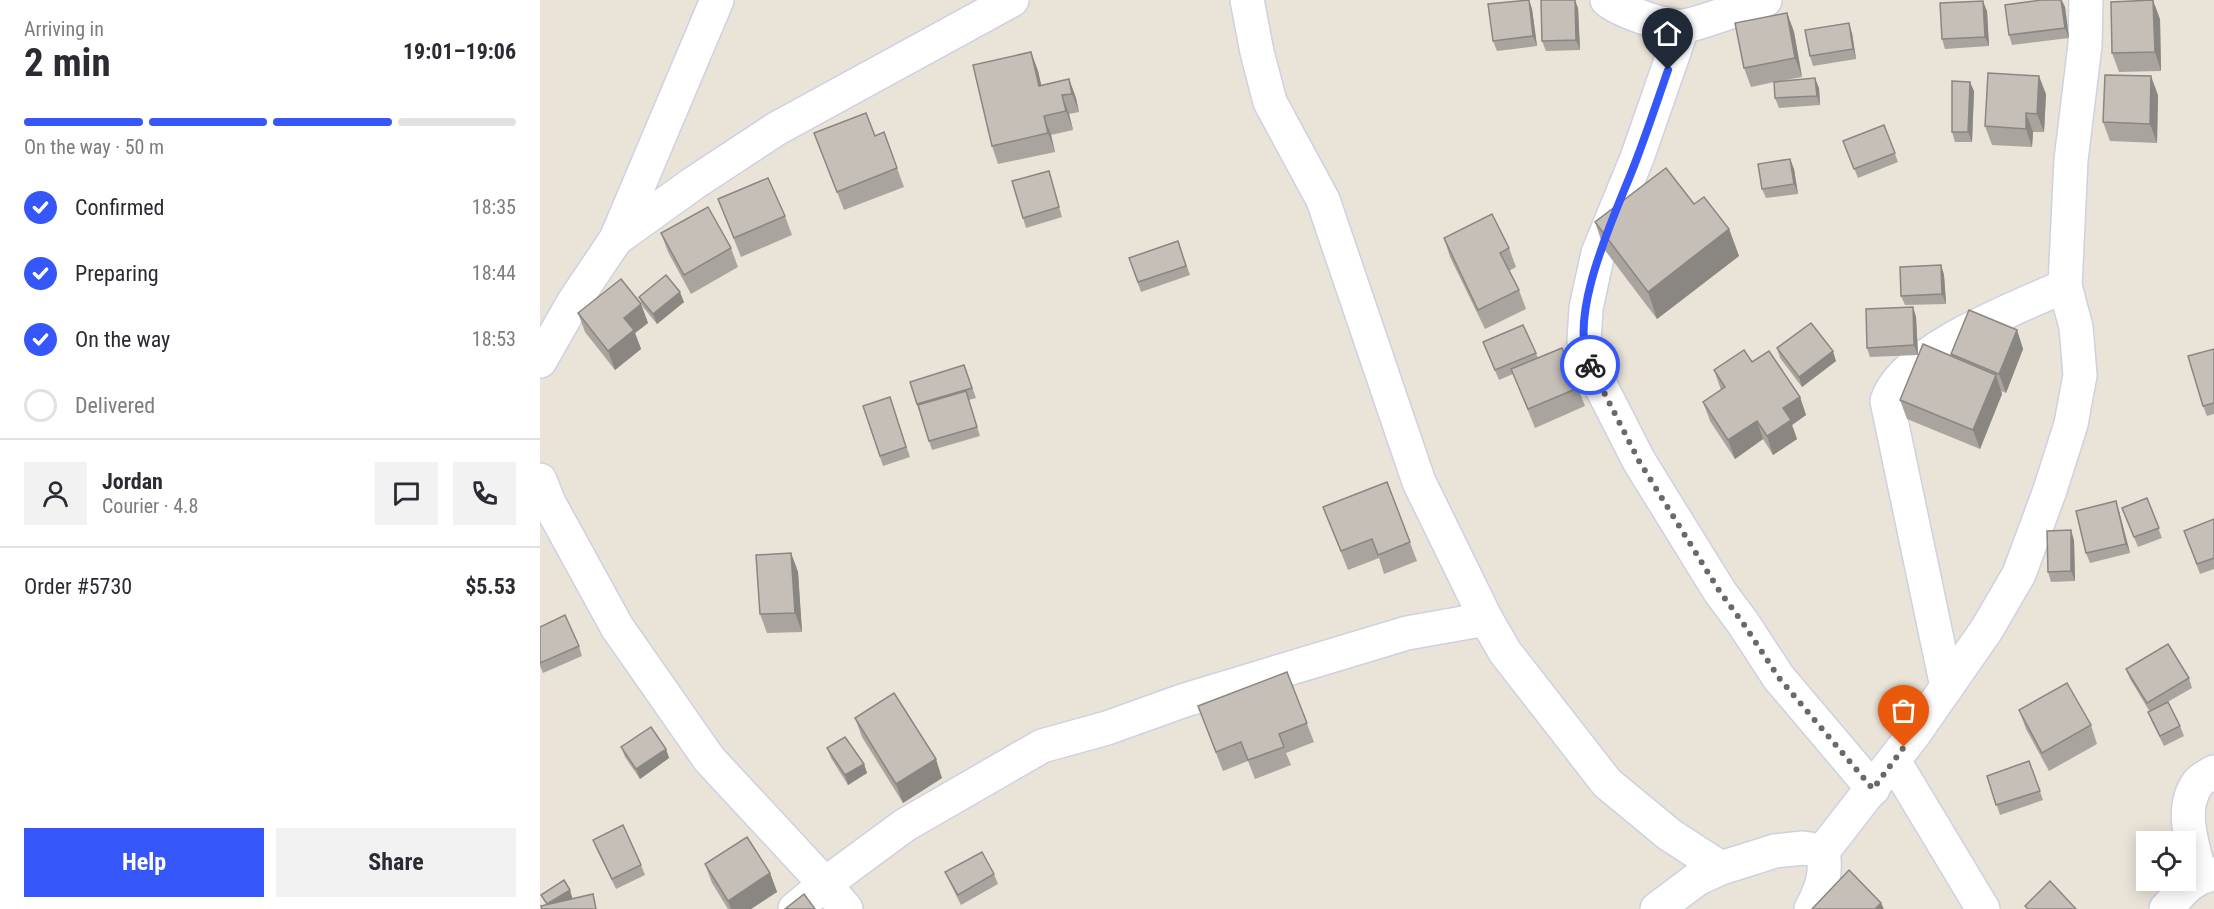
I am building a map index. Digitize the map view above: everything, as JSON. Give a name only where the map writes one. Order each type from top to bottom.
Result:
[{"type":"street","points":[[540,361],[573,303],[616,239],[717,0]]},
{"type":"street","points":[[616,239],[694,183],[776,129],[1012,0]]},
{"type":"street","points":[[1247,0],[1270,102],[1323,200],[1419,482],[1486,619],[1505,652],[1607,783],[1670,835],[1721,868]]},
{"type":"street","points":[[1607,0],[1616,7],[1637,16],[1683,26],[1765,0]]},
{"type":"street","points":[[1811,909],[1817,899],[1826,869],[1823,851],[1873,789],[1947,687],[1987,629],[2019,574],[2071,424],[2080,375],[2076,327],[2065,286],[2071,160],[2085,45],[2086,0]]},
{"type":"street","points":[[1683,26],[1637,158],[1598,253],[1586,308],[1584,341],[1588,361],[1639,461],[1720,592],[1779,678],[1873,789]]},
{"type":"street","points":[[1947,687],[1887,401],[1891,389],[1900,379],[1941,344],[2065,286]]},
{"type":"street","points":[[540,480],[549,503],[617,627],[709,759],[846,909]]},
{"type":"street","points":[[795,909],[905,825],[1042,746],[1107,728],[1185,700],[1407,633],[1486,619]]},
{"type":"street","points":[[1894,761],[1983,909]]},
{"type":"street","points":[[2166,909],[2187,887],[2207,875],[2188,812],[2191,797],[2199,781],[2214,772]]},
{"type":"street","points":[[1657,909],[1697,879],[1721,868],[1775,851],[1803,848],[1823,851]]},
{"type":"building","points":[[1529,0],[1533,36],[1493,41],[1488,4]]},
{"type":"building","points":[[1541,0],[1575,0],[1576,40],[1542,41]]},
{"type":"building","points":[[2061,0],[2065,28],[2009,35],[2005,5]]},
{"type":"building","points":[[2153,0],[2155,52],[2112,53],[2111,2]]},
{"type":"building","points":[[1983,1],[1985,37],[1942,39],[1940,3]]},
{"type":"building","points":[[1787,13],[1795,58],[1744,68],[1735,23]]},
{"type":"building","points":[[1849,23],[1853,49],[1810,56],[1805,30]]},
{"type":"building","points":[[1031,52],[1039,86],[1069,79],[1072,94],[1062,95],[1066,111],[1044,116],[1048,133],[992,146],[973,65]]},
{"type":"building","points":[[1988,73],[2039,76],[2037,114],[2026,113],[2026,129],[1985,126]]},
{"type":"building","points":[[2105,75],[2151,76],[2150,124],[2103,122]]},
{"type":"building","points":[[1815,78],[1817,96],[1775,98],[1774,82]]},
{"type":"building","points":[[1952,81],[1970,82],[1968,132],[1952,132]]},
{"type":"building","points":[[866,113],[875,136],[884,132],[897,168],[837,192],[814,133]]},
{"type":"building","points":[[1884,125],[1895,153],[1854,169],[1843,141]]},
{"type":"building","points":[[1790,159],[1794,184],[1762,189],[1758,164]]},
{"type":"building","points":[[1666,168],[1694,204],[1704,197],[1729,229],[1648,292],[1595,222]]},
{"type":"building","points":[[1049,171],[1059,207],[1023,218],[1012,181]]},
{"type":"building","points":[[768,178],[785,216],[734,238],[718,199]]},
{"type":"building","points":[[708,207],[731,248],[684,275],[661,233]]},
{"type":"building","points":[[1492,214],[1509,248],[1500,253],[1519,290],[1478,310],[1444,238]]},
{"type":"building","points":[[1178,241],[1186,266],[1138,282],[1129,258]]},
{"type":"building","points":[[1941,265],[1942,294],[1901,296],[1900,267]]},
{"type":"building","points":[[666,275],[680,292],[653,314],[639,297]]},
{"type":"building","points":[[621,279],[641,304],[624,318],[634,330],[608,351],[578,313]]},
{"type":"building","points":[[1913,307],[1914,345],[1867,348],[1866,309]]},
{"type":"building","points":[[1969,310],[2017,330],[1999,374],[1951,354]]},
{"type":"building","points":[[1811,323],[1833,351],[1799,377],[1777,348]]},
{"type":"building","points":[[1523,325],[1536,353],[1495,370],[1483,342]]},
{"type":"building","points":[[1923,344],[1996,375],[1973,430],[1900,400]]},
{"type":"building","points":[[1562,348],[1578,388],[1528,409],[1511,369]]},
{"type":"building","points":[[2214,349],[2214,403],[2203,406],[2188,356]]},
{"type":"building","points":[[1744,350],[1752,362],[1769,351],[1800,397],[1783,408],[1791,420],[1767,436],[1757,421],[1728,440],[1703,402],[1725,387],[1714,370]]},
{"type":"building","points":[[964,365],[972,388],[917,404],[910,382]]},
{"type":"building","points":[[966,391],[977,427],[929,441],[918,405]]},
{"type":"building","points":[[890,397],[906,447],[880,456],[863,406]]},
{"type":"building","points":[[1387,482],[1410,542],[1378,555],[1372,539],[1341,551],[1323,507]]},
{"type":"building","points":[[2147,498],[2159,528],[2134,537],[2122,508]]},
{"type":"building","points":[[2116,501],[2126,544],[2086,553],[2076,511]]},
{"type":"building","points":[[2214,519],[2214,558],[2197,564],[2184,531]]},
{"type":"building","points":[[2071,530],[2071,571],[2048,572],[2047,531]]},
{"type":"building","points":[[791,553],[795,613],[760,614],[756,555]]},
{"type":"building","points":[[565,615],[579,646],[540,663],[540,627]]},
{"type":"building","points":[[2168,644],[2189,678],[2147,703],[2126,669]]},
{"type":"building","points":[[1287,672],[1307,723],[1279,734],[1284,747],[1248,760],[1241,742],[1216,752],[1198,706]]},
{"type":"building","points":[[2067,683],[2091,725],[2042,753],[2019,710]]},
{"type":"building","points":[[894,693],[936,759],[896,784],[855,718]]},
{"type":"building","points":[[2168,702],[2180,726],[2160,736],[2148,712]]},
{"type":"building","points":[[651,727],[666,749],[636,769],[621,747]]},
{"type":"building","points":[[845,737],[864,764],[845,775],[827,748]]},
{"type":"building","points":[[2029,761],[2040,791],[1996,805],[1987,776]]},
{"type":"building","points":[[623,825],[641,865],[612,879],[593,840]]},
{"type":"building","points":[[747,837],[770,873],[728,901],[705,864]]},
{"type":"building","points":[[982,852],[994,874],[958,895],[945,872]]},
{"type":"building","points":[[1849,870],[1881,903],[1875,909],[1812,909]]},
{"type":"building","points":[[564,880],[570,890],[547,904],[541,895]]},
{"type":"building","points":[[2050,881],[2076,909],[2028,909],[2025,906]]},
{"type":"building","points":[[593,894],[596,909],[542,909],[541,906]]},
{"type":"building","points":[[804,894],[815,909],[785,909]]},
{"type":"way so far","points":[[1590,365],[1639,461],[1720,592],[1779,678],[1873,789],[1904,747]]},
{"type":"route","points":[[1590,365],[1584,341],[1586,308],[1598,253],[1637,158],[1668,70]]}]
